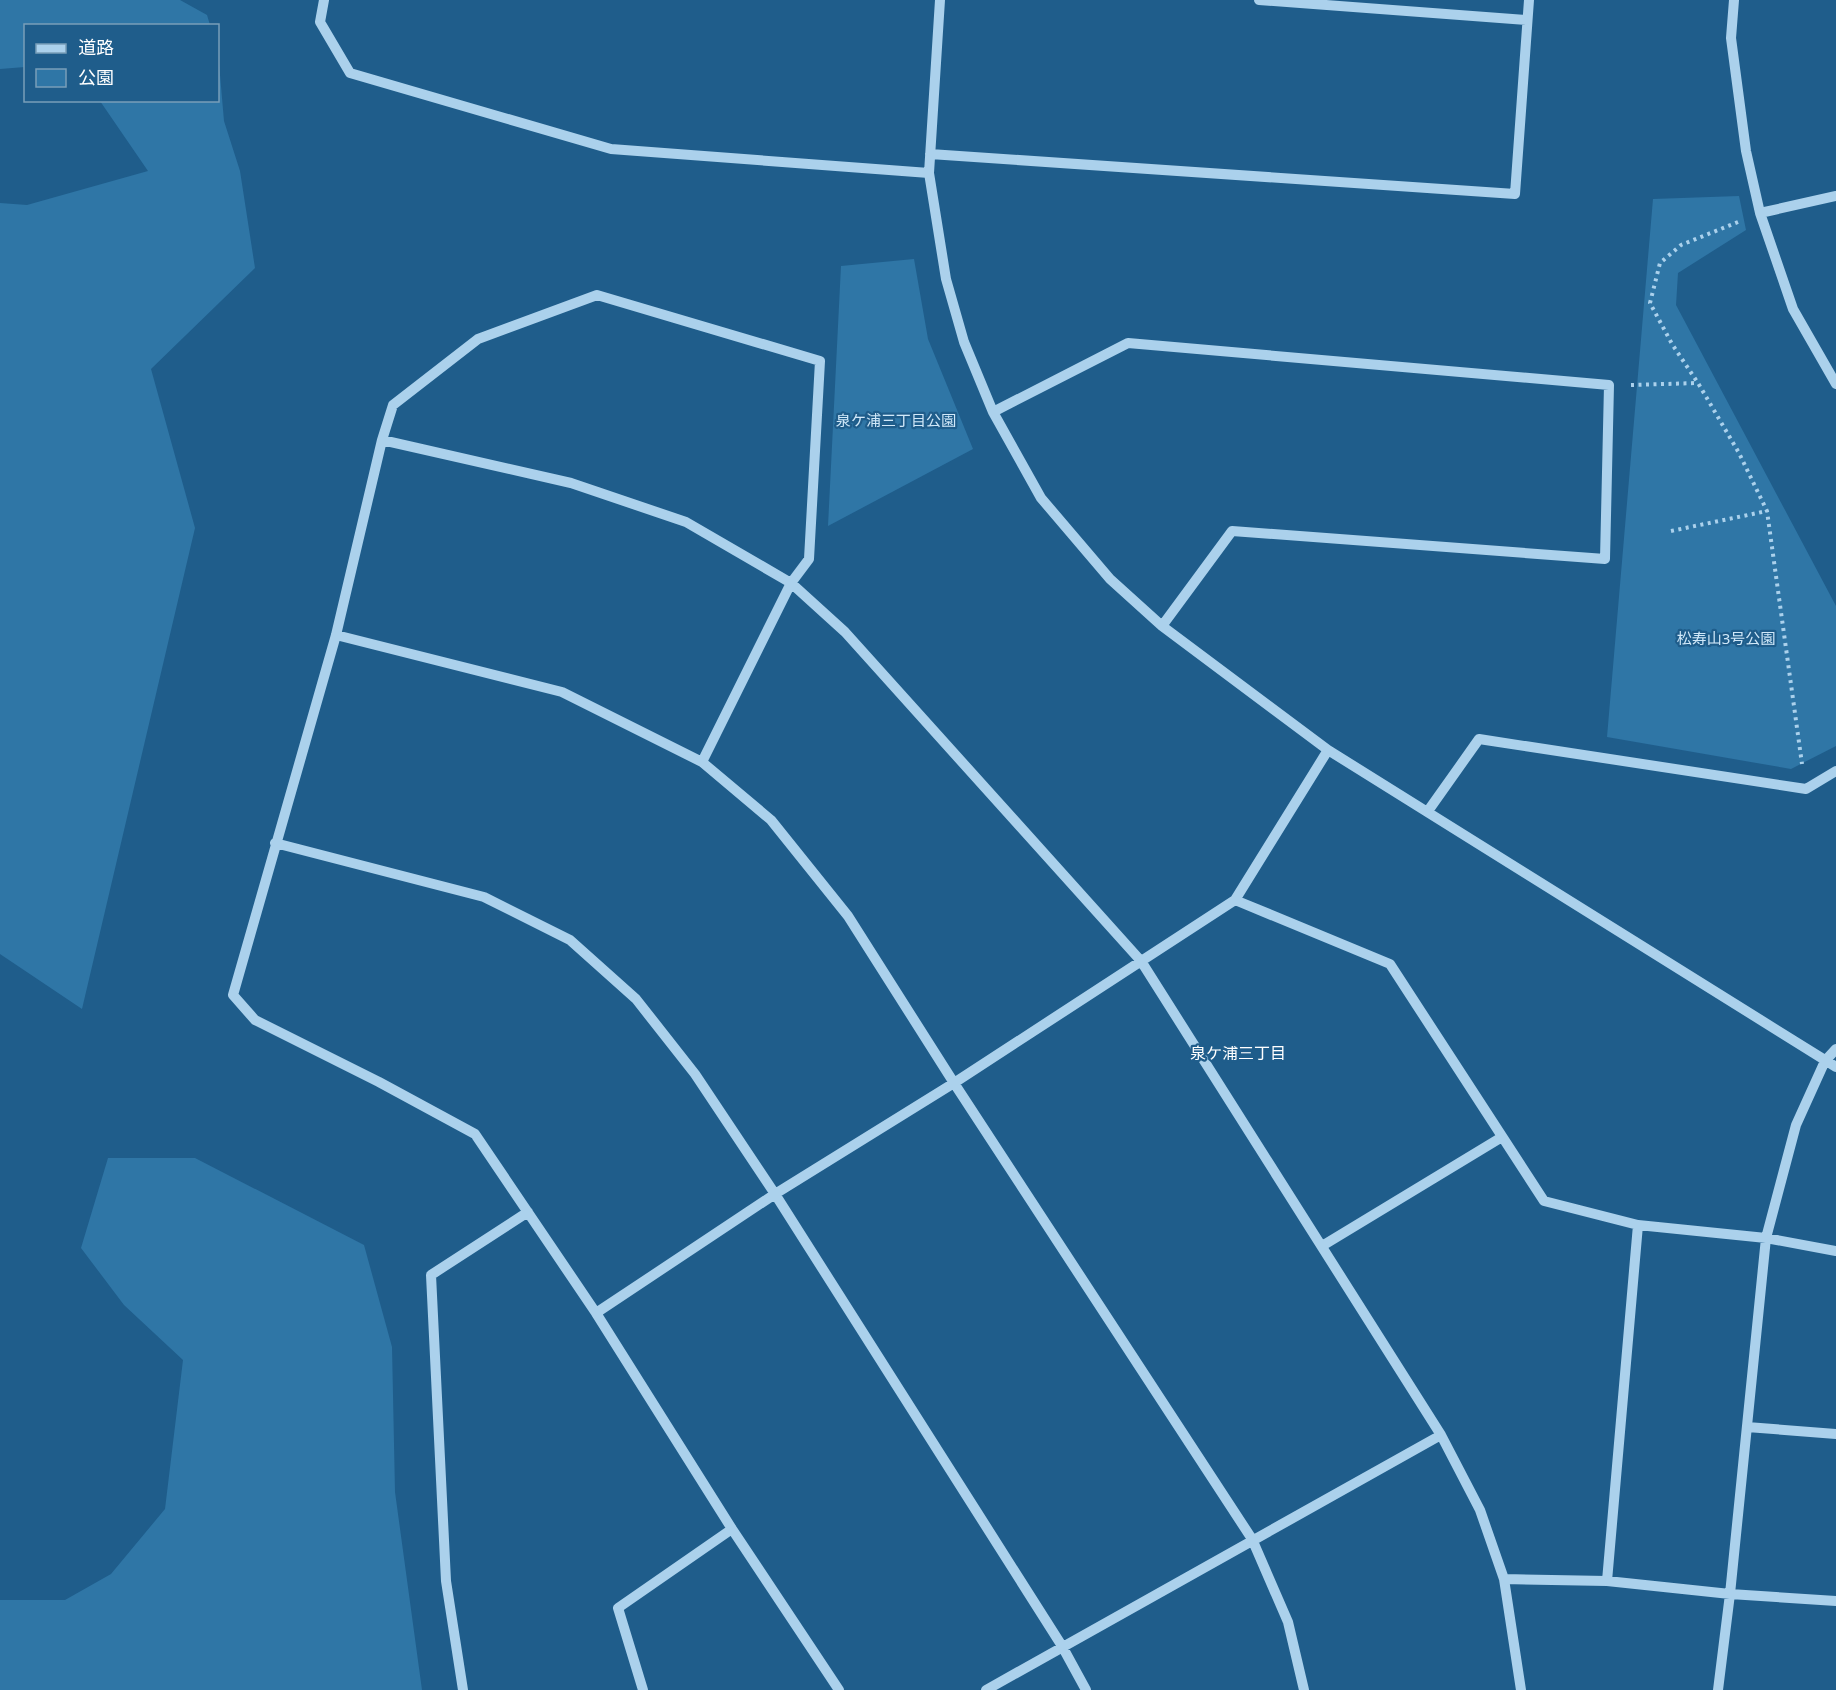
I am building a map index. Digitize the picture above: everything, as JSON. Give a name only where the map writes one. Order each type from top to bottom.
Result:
[{"type":"street","points":[[324,0],[320,22],[350,74],[611,149],[929,173]]},
{"type":"street","points":[[940,0],[929,173],[946,279],[964,342],[993,412],[1041,498],[1110,579],[1162,626],[1328,750],[1836,1067]]},
{"type":"street","points":[[1259,0],[1527,20]]},
{"type":"street","points":[[930,154],[1515,194],[1529,0]]},
{"type":"street","points":[[1734,0],[1731,38],[1746,151],[1760,213],[1793,309],[1836,384]]},
{"type":"street","points":[[1760,213],[1836,196]]},
{"type":"street","points":[[702,762],[791,584],[809,559],[820,361],[597,295],[478,339],[393,405],[382,440],[336,635],[233,995],[255,1020],[379,1082],[475,1134],[596,1313],[732,1529],[839,1690]]},
{"type":"street","points":[[993,412],[1128,343],[1609,385],[1605,559],[1232,531],[1162,626]]},
{"type":"street","points":[[382,440],[571,483],[686,522],[791,584],[845,632],[1141,961],[1441,1435],[1480,1510],[1504,1579],[1521,1690]]},
{"type":"street","points":[[336,635],[562,692],[702,762],[771,820],[848,916],[954,1083],[1252,1539],[1288,1622],[1304,1690]]},
{"type":"street","points":[[1428,811],[1479,739],[1806,789],[1836,771]]},
{"type":"street","points":[[596,1313],[775,1194],[954,1083],[1236,900],[1328,750]]},
{"type":"street","points":[[275,843],[484,897],[570,940],[636,999],[694,1074],[775,1194],[1062,1646],[1086,1690]]},
{"type":"street","points":[[1236,900],[1390,964],[1544,1201],[1638,1225],[1766,1238],[1836,1251]]},
{"type":"street","points":[[1718,1690],[1766,1238],[1797,1125],[1825,1061],[1836,1049]]},
{"type":"street","points":[[1322,1246],[1502,1137]]},
{"type":"street","points":[[463,1690],[446,1581],[431,1275],[528,1212]]},
{"type":"street","points":[[1607,1581],[1638,1225]]},
{"type":"street","points":[[1747,1427],[1836,1434]]},
{"type":"street","points":[[986,1690],[1441,1435]]},
{"type":"street","points":[[643,1690],[618,1608],[732,1529]]},
{"type":"street","points":[[1504,1579],[1607,1581],[1730,1594],[1836,1601]]},
{"type":"path","points":[[1760,213],[1681,245],[1660,262],[1650,303],[1738,453],[1767,512],[1806,789]]},
{"type":"path","points":[[1609,385],[1698,383]]},
{"type":"path","points":[[1671,531],[1767,512]]},
{"type":"green space","points":[[0,0],[180,0],[207,15],[210,24],[24,24],[24,67],[0,69]]},
{"type":"green space","points":[[219,64],[224,121],[240,171],[255,268],[151,369],[195,528],[82,1009],[0,954],[0,203],[27,205],[148,171],[101,102],[219,102]]},
{"type":"green space","name":"松寿山3号公園","points":[[1739,196],[1746,230],[1678,273],[1676,305],[1836,606],[1836,746],[1791,769],[1607,737],[1653,199]]},
{"type":"green space","name":"泉ケ浦三丁目公園","points":[[914,259],[928,339],[973,449],[828,526],[841,266]]},
{"type":"green space","points":[[108,1158],[195,1158],[364,1245],[392,1347],[395,1492],[422,1690],[0,1690],[0,1600],[65,1600],[111,1574],[165,1509],[183,1360],[124,1305],[81,1248]]},
{"type":"district","name":"泉ケ浦三丁目","points":[[1238,1053]]}]
